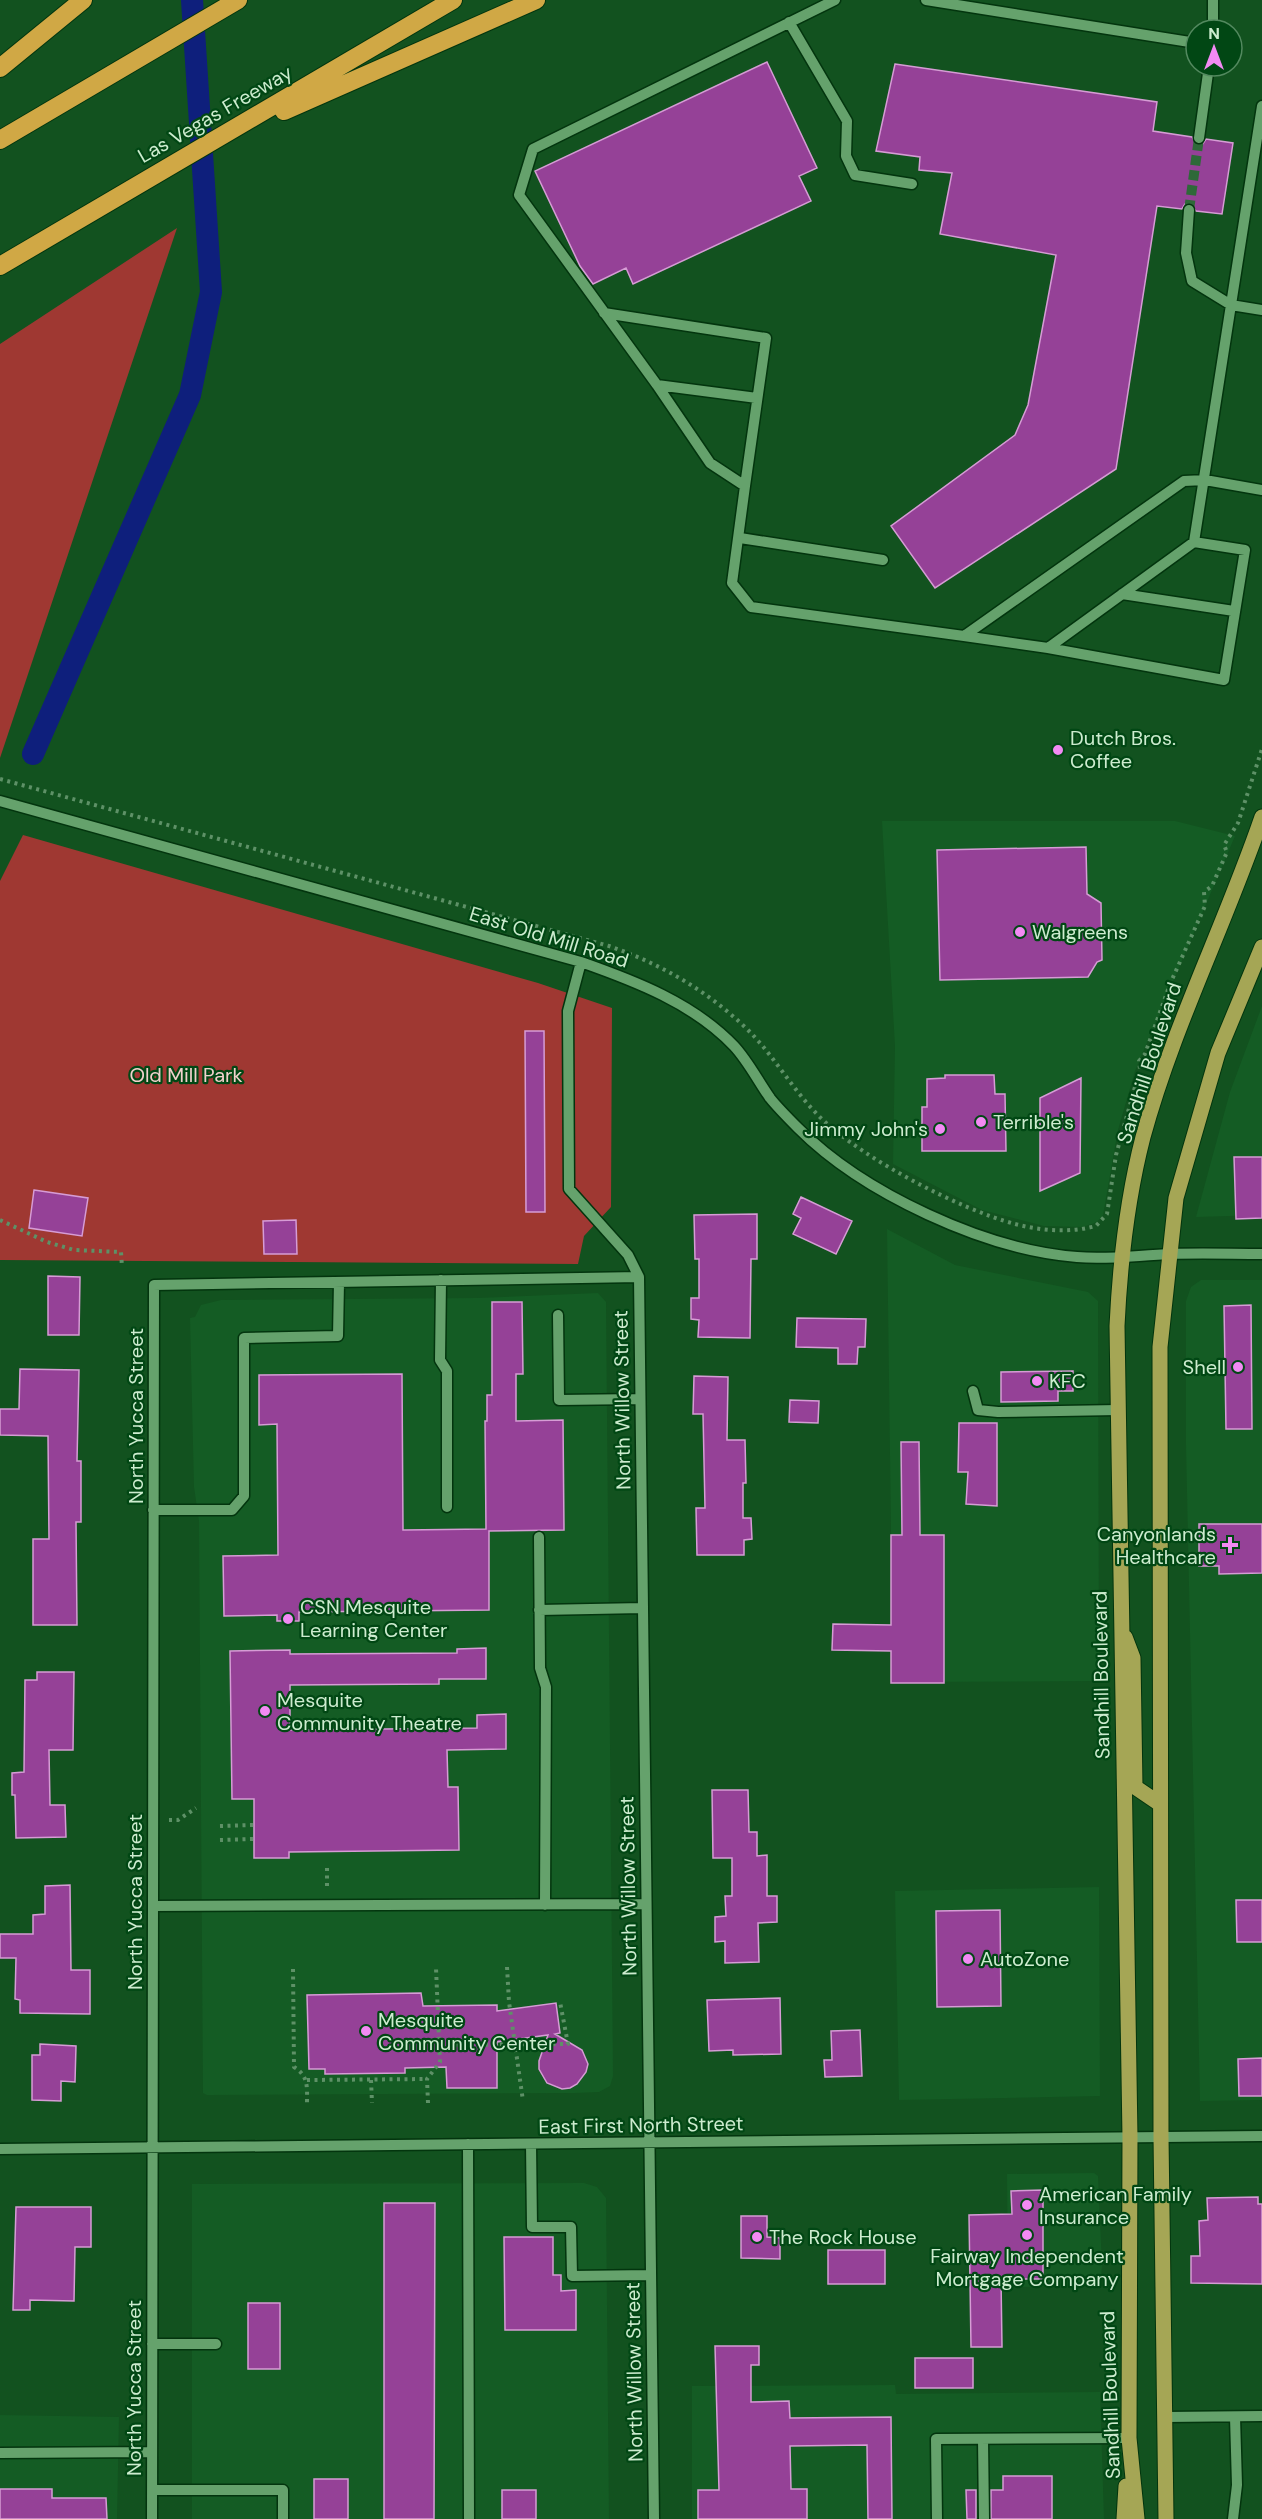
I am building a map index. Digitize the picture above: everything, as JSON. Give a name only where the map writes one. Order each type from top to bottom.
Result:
[{"type":"highway","points":[[0,68],[83,0]]},
{"type":"highway","points":[[0,140],[238,0]]},
{"type":"highway","name":"Las Vegas Freeway","points":[[0,266],[198,149],[237,129],[453,0]]},
{"type":"highway","points":[[237,129],[536,0]]},
{"type":"main road","name":"Sandhill Boulevard","points":[[1137,2519],[1129,2438],[1130,2137],[1117,1326],[1121,1259],[1143,1138],[1177,1034],[1262,817]]},
{"type":"main road","points":[[1166,2519],[1161,2136],[1160,1347],[1176,1198],[1218,1053],[1262,947]]},
{"type":"main road","points":[[1121,1629],[1133,1658],[1135,1786],[1160,1804]]},
{"type":"main road","points":[[1124,2519],[1129,2438]]},
{"type":"street","points":[[745,486],[710,463],[657,385],[519,195],[533,149],[836,0]]},
{"type":"street","points":[[926,0],[1184,41]]},
{"type":"street","points":[[1213,18],[1214,0]]},
{"type":"street","points":[[789,22],[847,121],[846,156],[855,174],[912,184]]},
{"type":"street","points":[[1199,138],[1207,78]]},
{"type":"street","points":[[1048,648],[1194,542],[1262,106]]},
{"type":"street","points":[[1189,210],[1186,253],[1191,281],[1231,305],[1262,310]]},
{"type":"street","points":[[604,313],[766,338],[732,583],[752,607],[1048,648],[1224,680],[1245,550],[1194,542]]},
{"type":"street","points":[[657,385],[757,398]]},
{"type":"street","points":[[964,636],[1184,481],[1205,480],[1262,490]]},
{"type":"street","points":[[740,538],[883,560]]},
{"type":"street","points":[[1122,594],[1234,611]]},
{"type":"street","name":"East Old Mill Road","points":[[0,801],[580,962],[629,979],[706,1020],[735,1047],[771,1099],[799,1129],[867,1180],[956,1228],[1027,1251],[1077,1257],[1121,1259],[1170,1254],[1262,1254]]},
{"type":"street","name":"North Willow Street","points":[[580,962],[568,1011],[569,1189],[628,1255],[639,1277],[654,2519]]},
{"type":"street","points":[[153,1510],[232,1510],[244,1496],[244,1338],[338,1336],[339,1282],[639,1277]]},
{"type":"street","points":[[441,1280],[440,1359],[447,1371],[447,1507]]},
{"type":"street","name":"North Yucca Street","points":[[152,2519],[154,1285],[339,1282]]},
{"type":"street","points":[[558,1315],[559,1400],[640,1399]]},
{"type":"street","points":[[973,1391],[978,1410],[998,1412],[1118,1410]]},
{"type":"street","points":[[538,1537],[540,1668],[546,1687],[545,1905]]},
{"type":"street","points":[[539,1610],[643,1608]]},
{"type":"street","points":[[153,1906],[646,1904]]},
{"type":"street","points":[[1161,2136],[1262,2136]]},
{"type":"street","name":"East First North Street","points":[[0,2149],[1161,2136]]},
{"type":"street","points":[[468,2144],[469,2519]]},
{"type":"street","points":[[531,2144],[532,2228],[571,2227],[572,2276],[651,2275]]},
{"type":"street","points":[[152,2344],[216,2344]]},
{"type":"street","points":[[1166,2417],[1262,2416]]},
{"type":"street","points":[[1233,2519],[1237,2485],[1235,2417]]},
{"type":"street","points":[[937,2519],[936,2439],[1129,2438]]},
{"type":"street","points":[[983,2439],[984,2519]]},
{"type":"street","points":[[0,2453],[152,2452]]},
{"type":"street","points":[[152,2490],[283,2490],[283,2519]]},
{"type":"path","points":[[0,779],[586,940],[640,957],[668,970],[700,991],[740,1024],[801,1098],[846,1140],[867,1155],[985,1213],[1018,1225],[1063,1231],[1096,1226],[1107,1214],[1116,1155],[1140,1070],[1139,1061],[1144,1054],[1170,984],[1205,906],[1204,892],[1212,886],[1227,852],[1224,845],[1238,823],[1262,749]]},
{"type":"path","points":[[0,1220],[47,1242],[74,1250],[121,1252],[122,1267]]},
{"type":"path","points":[[153,1820],[178,1820],[196,1808]]},
{"type":"path","points":[[220,1826],[253,1825]]},
{"type":"path","points":[[220,1839],[253,1839]]},
{"type":"path","points":[[327,1868],[327,1905]]},
{"type":"path","points":[[507,1967],[523,2101]]},
{"type":"path","points":[[428,2103],[428,2079],[437,2068],[440,2045],[436,1968]]},
{"type":"path","points":[[293,1969],[294,2067],[302,2072],[307,2080],[307,2104]]},
{"type":"path","points":[[440,2045],[568,2044],[560,2002]]},
{"type":"path","points":[[371,2079],[372,2103]]},
{"type":"path","points":[[307,2080],[428,2079]]},
{"type":"shaded area","points":[[882,821],[1175,821],[1235,836],[1135,1071],[1118,1130],[1103,1215],[1097,1222],[1083,1227],[1044,1226],[982,1210],[893,1164],[895,1046]]},
{"type":"shaded area","points":[[1262,1006],[1262,1215],[1196,1217],[1230,1092]]},
{"type":"shaded area","points":[[887,1229],[955,1265],[1088,1292],[1098,1301],[1099,1681],[893,1682]]},
{"type":"shaded area","points":[[1201,1280],[1262,1280],[1262,2100],[1200,2101],[1186,1445],[1186,1301],[1191,1287]]},
{"type":"shaded area","points":[[598,1293],[606,1302],[613,2076],[610,2086],[599,2092],[575,2093],[207,2095],[203,2093],[199,1521],[194,1487],[190,1318],[195,1317],[201,1305],[221,1300],[477,1298]]},
{"type":"shaded area","points":[[1099,1887],[1100,2096],[899,2100],[895,1891]]},
{"type":"shaded area","points":[[1094,2173],[1098,2176],[1102,2266],[1100,2286],[1008,2287],[1007,2174]]},
{"type":"shaded area","points":[[584,2183],[597,2187],[606,2198],[609,2519],[192,2519],[192,2184]]},
{"type":"shaded area","points":[[895,2385],[896,2394],[1100,2392],[1104,2519],[692,2519],[692,2386]]},
{"type":"shaded area","points":[[0,2415],[119,2417],[117,2519],[0,2519]]},
{"type":"green space","points":[[177,228],[0,758],[0,344]]},
{"type":"green space","name":"Old Mill Park","points":[[23,835],[538,983],[612,1008],[611,1207],[584,1236],[578,1264],[0,1260],[0,881]]},
{"type":"building","points":[[767,62],[817,168],[799,176],[811,201],[633,284],[626,268],[593,284],[580,266],[535,171]]},
{"type":"building","points":[[895,64],[1157,102],[1153,131],[1192,137],[1197,145],[1202,145],[1206,139],[1233,143],[1222,214],[1196,211],[1190,203],[1185,204],[1182,209],[1157,206],[1116,469],[935,588],[891,526],[1015,435],[1028,405],[1056,255],[940,234],[952,173],[919,170],[920,157],[876,151]]},
{"type":"building","name":"Walgreens","points":[[1086,847],[1087,894],[1101,903],[1102,960],[1097,962],[1088,977],[940,980],[937,850]]},
{"type":"building","points":[[525,1031],[544,1031],[545,1212],[526,1212]]},
{"type":"building","points":[[945,1075],[994,1075],[995,1094],[1005,1094],[1006,1151],[922,1151],[922,1107],[927,1107],[927,1079],[945,1078]]},
{"type":"building","points":[[1081,1078],[1080,1173],[1040,1191],[1040,1098]]},
{"type":"building","points":[[1234,1157],[1262,1157],[1262,1218],[1236,1219]]},
{"type":"building","points":[[34,1190],[88,1198],[82,1236],[29,1228]]},
{"type":"building","points":[[801,1197],[852,1221],[836,1254],[793,1234],[801,1218],[793,1214]]},
{"type":"building","points":[[757,1214],[757,1259],[751,1259],[750,1338],[698,1337],[699,1320],[691,1319],[691,1298],[699,1298],[699,1259],[695,1259],[694,1215]]},
{"type":"building","points":[[296,1220],[297,1254],[264,1254],[263,1221]]},
{"type":"building","points":[[48,1276],[80,1277],[79,1335],[48,1335]]},
{"type":"building","name":"CSN Mesquite Learning Center","points":[[492,1302],[522,1302],[523,1374],[516,1374],[516,1421],[563,1420],[564,1530],[489,1531],[489,1610],[299,1612],[299,1621],[277,1621],[277,1615],[224,1616],[223,1556],[278,1555],[277,1424],[259,1425],[259,1375],[402,1374],[403,1530],[486,1529],[485,1421],[487,1421],[487,1395],[492,1395]]},
{"type":"building","name":"Shell","points":[[1251,1305],[1252,1429],[1226,1429],[1224,1306]]},
{"type":"building","points":[[797,1318],[866,1319],[865,1347],[858,1347],[857,1364],[838,1364],[838,1348],[796,1347]]},
{"type":"building","points":[[20,1369],[79,1370],[77,1461],[81,1461],[81,1522],[76,1522],[77,1625],[33,1625],[33,1539],[49,1539],[48,1436],[0,1435],[0,1409],[19,1409]]},
{"type":"building","name":"KFC","points":[[1073,1371],[1073,1391],[1058,1391],[1058,1401],[1001,1402],[1001,1372]]},
{"type":"building","points":[[694,1376],[728,1377],[727,1440],[745,1440],[746,1483],[743,1483],[743,1518],[751,1518],[752,1539],[744,1540],[744,1555],[697,1555],[696,1508],[705,1508],[703,1414],[693,1414]]},
{"type":"building","points":[[790,1400],[819,1401],[818,1423],[789,1422]]},
{"type":"building","points":[[959,1423],[997,1423],[997,1506],[966,1504],[968,1472],[958,1472]]},
{"type":"building","points":[[901,1442],[919,1442],[920,1535],[944,1535],[944,1683],[891,1683],[891,1651],[832,1650],[833,1624],[891,1625],[891,1535],[902,1535]]},
{"type":"building","name":"Canyonlands Healthcare","points":[[1199,1524],[1262,1524],[1262,1573],[1219,1574],[1219,1566],[1199,1566]]},
{"type":"building","points":[[486,1648],[486,1679],[439,1679],[439,1684],[290,1685],[290,1730],[477,1728],[477,1715],[506,1714],[506,1749],[447,1750],[448,1787],[458,1787],[459,1850],[289,1852],[289,1858],[254,1858],[254,1799],[232,1799],[230,1651],[290,1650],[290,1654],[457,1653],[457,1649]]},
{"type":"building","points":[[37,1672],[74,1672],[73,1750],[49,1750],[50,1805],[65,1805],[66,1837],[16,1838],[12,1773],[24,1772],[25,1680],[37,1680]]},
{"type":"building","points":[[712,1790],[748,1790],[749,1832],[757,1832],[757,1856],[767,1855],[767,1896],[777,1896],[777,1922],[758,1923],[759,1962],[725,1963],[725,1941],[715,1942],[715,1917],[726,1916],[725,1896],[732,1896],[732,1858],[713,1858]]},
{"type":"building","points":[[70,1885],[71,1970],[90,1970],[90,2014],[20,2013],[20,2000],[15,1999],[16,1958],[0,1958],[0,1934],[33,1934],[33,1915],[45,1914],[45,1886]]},
{"type":"building","points":[[1236,1900],[1262,1900],[1262,1942],[1237,1942]]},
{"type":"building","name":"AutoZone","points":[[1000,1910],[1001,2006],[937,2007],[936,1911]]},
{"type":"building","points":[[421,1993],[423,2006],[497,2005],[497,2011],[556,2003],[560,2033],[555,2034],[582,2050],[588,2064],[586,2072],[577,2084],[570,2088],[562,2089],[547,2083],[539,2069],[539,2061],[548,2035],[497,2042],[497,2088],[447,2088],[446,2067],[405,2068],[405,2073],[325,2074],[325,2069],[309,2069],[307,1995]]},
{"type":"building","points":[[780,1998],[781,2054],[733,2055],[733,2050],[709,2051],[707,2000]]},
{"type":"building","points":[[860,2030],[862,2076],[825,2077],[824,2060],[832,2060],[831,2031]]},
{"type":"building","points":[[40,2044],[76,2046],[75,2082],[61,2081],[61,2101],[32,2100],[32,2055],[40,2055]]},
{"type":"building","points":[[1262,2058],[1262,2096],[1239,2096],[1238,2059]]},
{"type":"building","points":[[1043,2190],[1043,2279],[1001,2279],[1002,2347],[971,2347],[969,2215],[1012,2214],[1011,2191]]},
{"type":"building","points":[[1258,2197],[1258,2204],[1262,2204],[1262,2284],[1191,2283],[1191,2256],[1200,2256],[1199,2221],[1208,2220],[1207,2198]]},
{"type":"building","points":[[384,2203],[435,2203],[434,2519],[384,2519]]},
{"type":"building","points":[[16,2207],[91,2207],[91,2247],[75,2247],[74,2301],[30,2300],[30,2310],[13,2310]]},
{"type":"building","name":"The Rock House","points":[[741,2216],[767,2216],[767,2237],[780,2238],[780,2259],[741,2258]]},
{"type":"building","points":[[504,2237],[553,2237],[553,2275],[561,2275],[561,2291],[576,2290],[576,2330],[505,2330]]},
{"type":"building","points":[[828,2250],[885,2250],[885,2284],[828,2284]]},
{"type":"building","points":[[248,2303],[280,2303],[280,2369],[248,2369]]},
{"type":"building","points":[[715,2346],[759,2346],[759,2365],[751,2365],[751,2402],[789,2401],[790,2418],[891,2417],[892,2519],[868,2519],[867,2445],[790,2446],[791,2489],[807,2489],[807,2519],[698,2519],[698,2490],[719,2490]]},
{"type":"building","points":[[915,2358],[973,2358],[973,2388],[915,2388]]},
{"type":"building","points":[[1003,2476],[1052,2476],[1052,2519],[991,2519],[991,2490],[1003,2490]]},
{"type":"building","points":[[314,2479],[348,2479],[348,2519],[314,2519]]},
{"type":"building","points":[[0,2489],[52,2489],[52,2498],[106,2498],[107,2519],[0,2519]]},
{"type":"building","points":[[502,2490],[536,2490],[536,2519],[502,2519]]},
{"type":"building","points":[[966,2490],[976,2490],[976,2519],[967,2519]]},
{"type":"waterway","points":[[33,754],[190,395],[211,292],[192,0]]},
{"type":"tunnel","points":[[1189,210],[1199,138]]},
{"type":"place","name":"Dutch Bros. Coffee","points":[[1058,750]]},
{"type":"place","name":"Walgreens","points":[[1020,932]]},
{"type":"place","name":"Terrible's","points":[[981,1122]]},
{"type":"place","name":"Jimmy John's","points":[[940,1129]]},
{"type":"place","name":"Shell","points":[[1238,1367]]},
{"type":"place","name":"KFC","points":[[1037,1381]]},
{"type":"place","name":"Canyonlands Healthcare","points":[[1230,1545]]},
{"type":"place","name":"CSN Mesquite Learning Center","points":[[288,1619]]},
{"type":"place","name":"Mesquite Community Theatre","points":[[265,1711]]},
{"type":"place","name":"AutoZone","points":[[968,1959]]},
{"type":"place","name":"Mesquite Community Center","points":[[366,2031]]},
{"type":"place","name":"American Family Insurance","points":[[1027,2205]]},
{"type":"place","name":"Fairway Independent Mortgage Company","points":[[1027,2235]]},
{"type":"place","name":"The Rock House","points":[[757,2237]]}]
